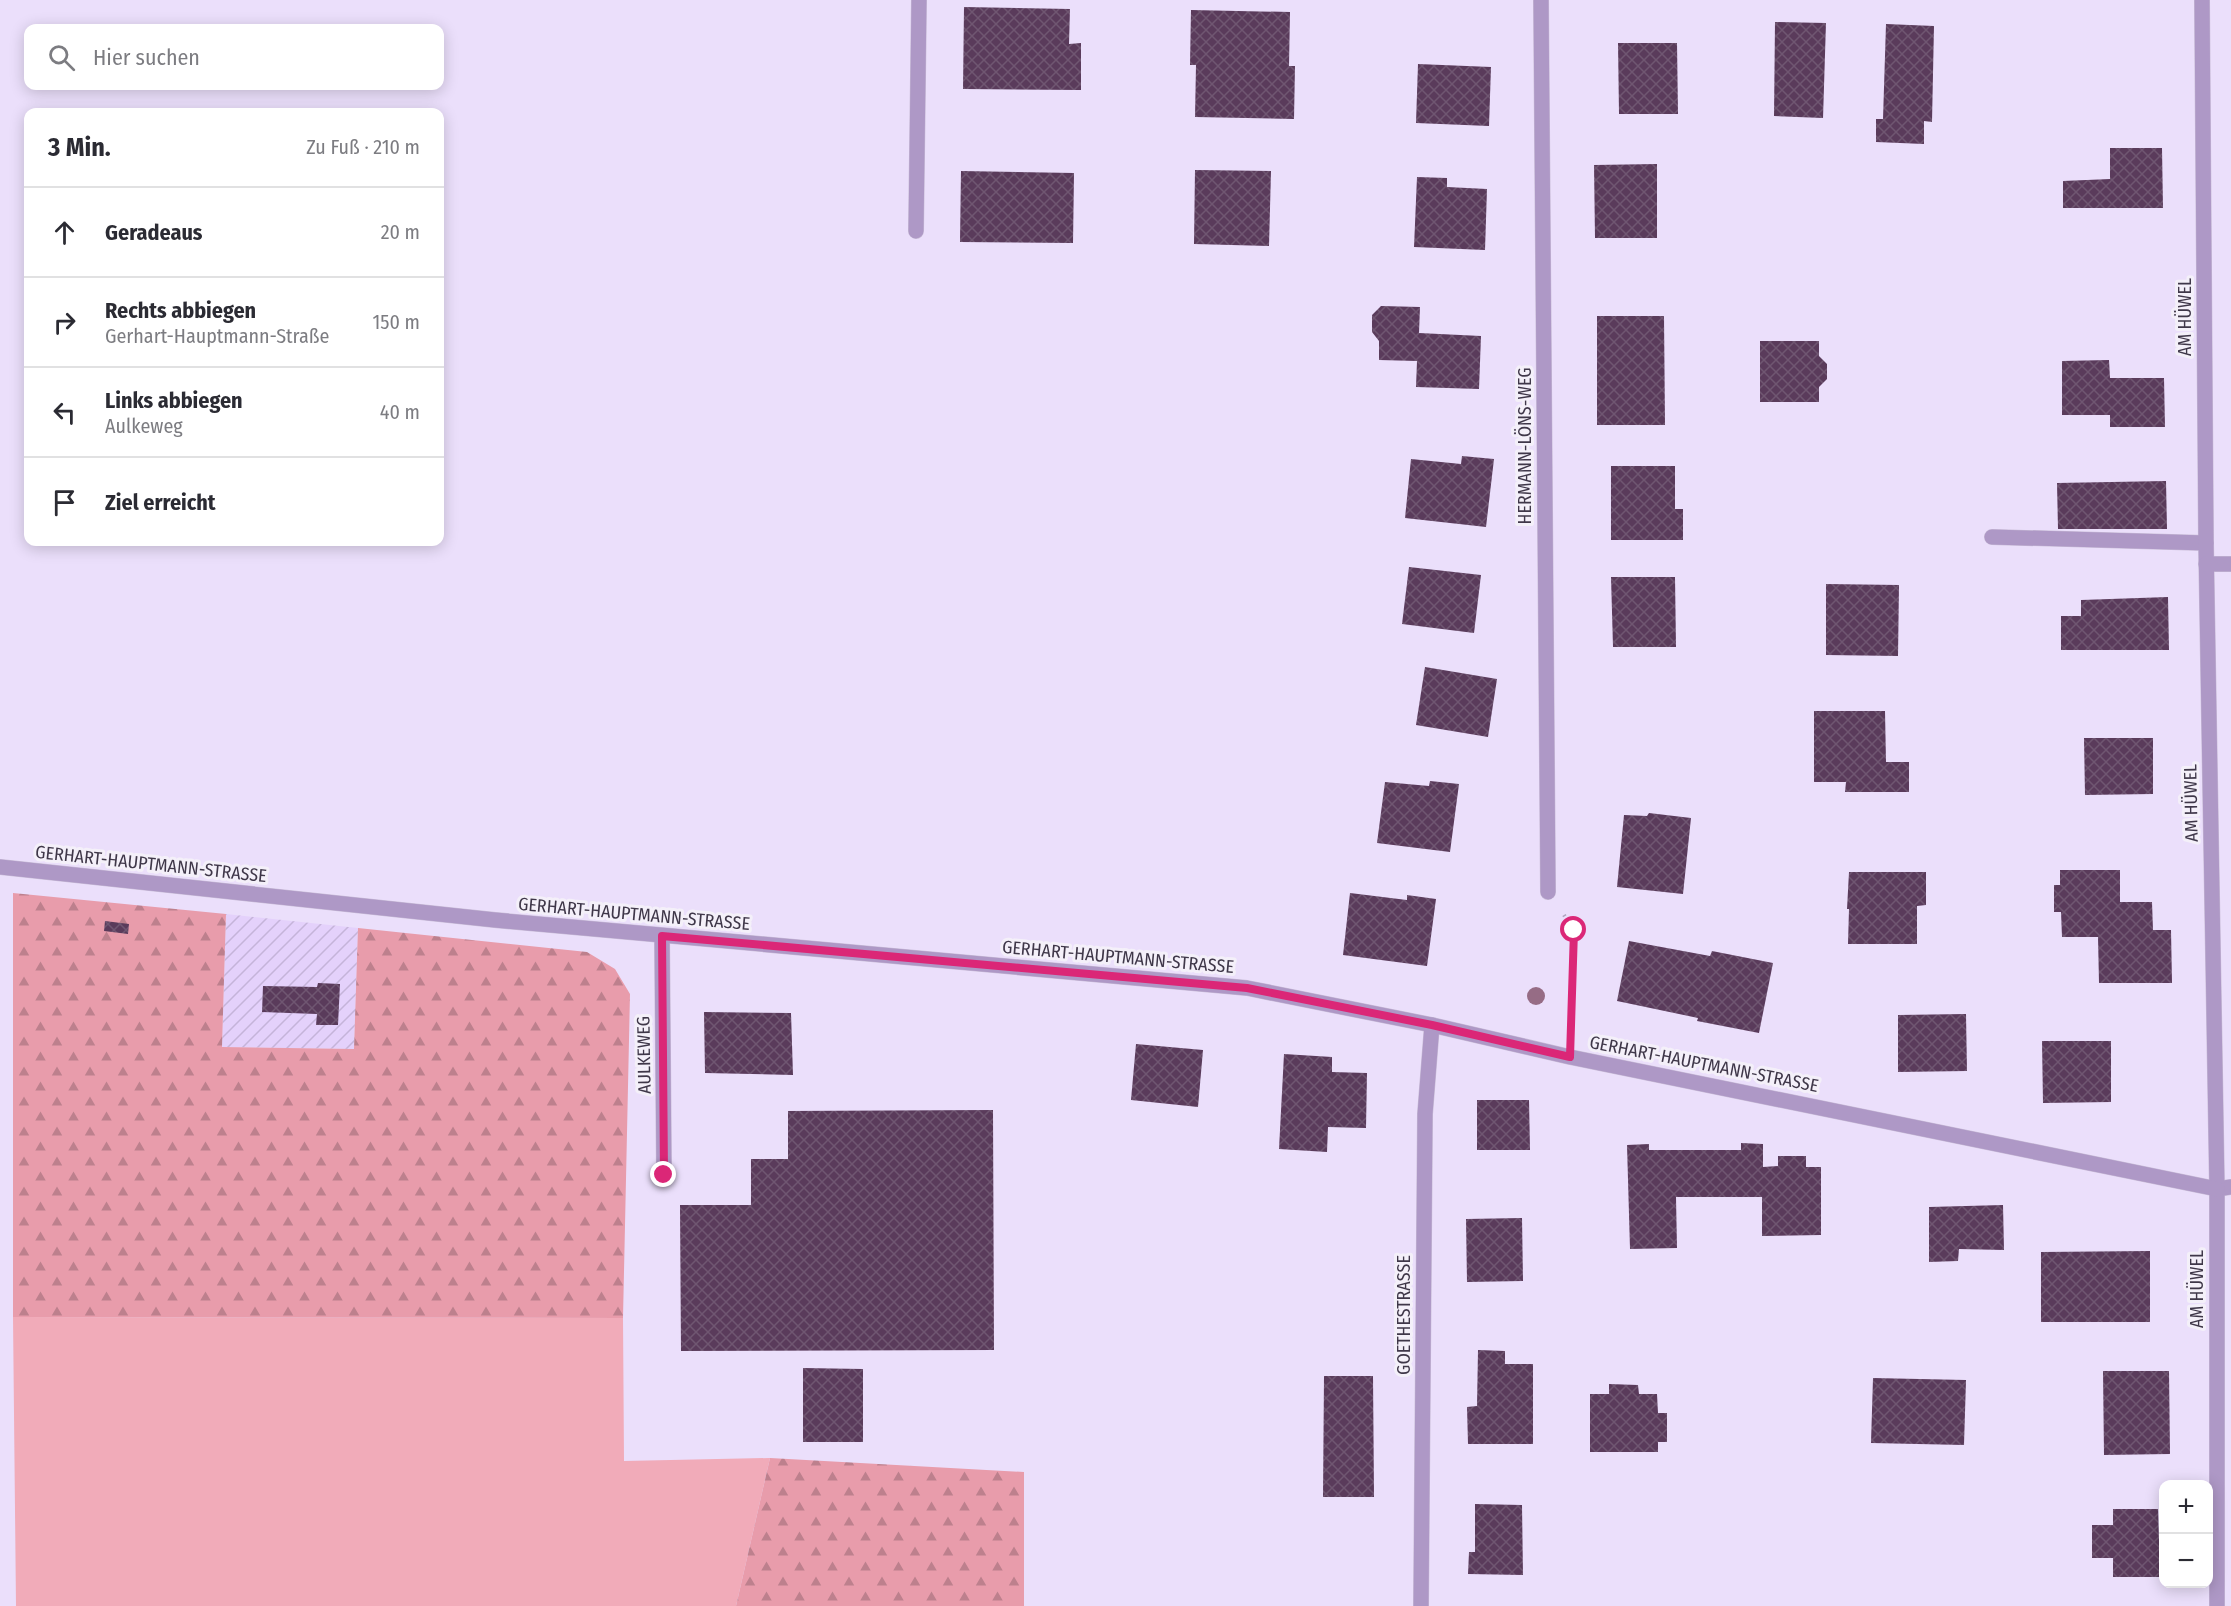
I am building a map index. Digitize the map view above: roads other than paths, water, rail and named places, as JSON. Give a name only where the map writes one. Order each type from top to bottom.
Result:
[{"type":"street","points":[[916,231],[919,0]]},
{"type":"street","name":"HERMANN-LÖNS-WEG","points":[[1541,0],[1548,892]]},
{"type":"street","name":"AM HÜWEL","points":[[2202,0],[2206,564],[2224,1188],[2217,1606]]},
{"type":"street","points":[[1992,537],[2206,543]]},
{"type":"street","points":[[2206,564],[2231,564]]},
{"type":"street","name":"GERHART-HAUPTMANN-STRASSE","points":[[0,867],[471,918],[1247,988],[1432,1025],[1570,1057],[2224,1188]]},
{"type":"street","name":"AULKEWEG","points":[[662,936],[664,1175]]},
{"type":"street","name":"GOETHESTRASSE","points":[[1421,1606],[1425,1114],[1432,1025]]}]
